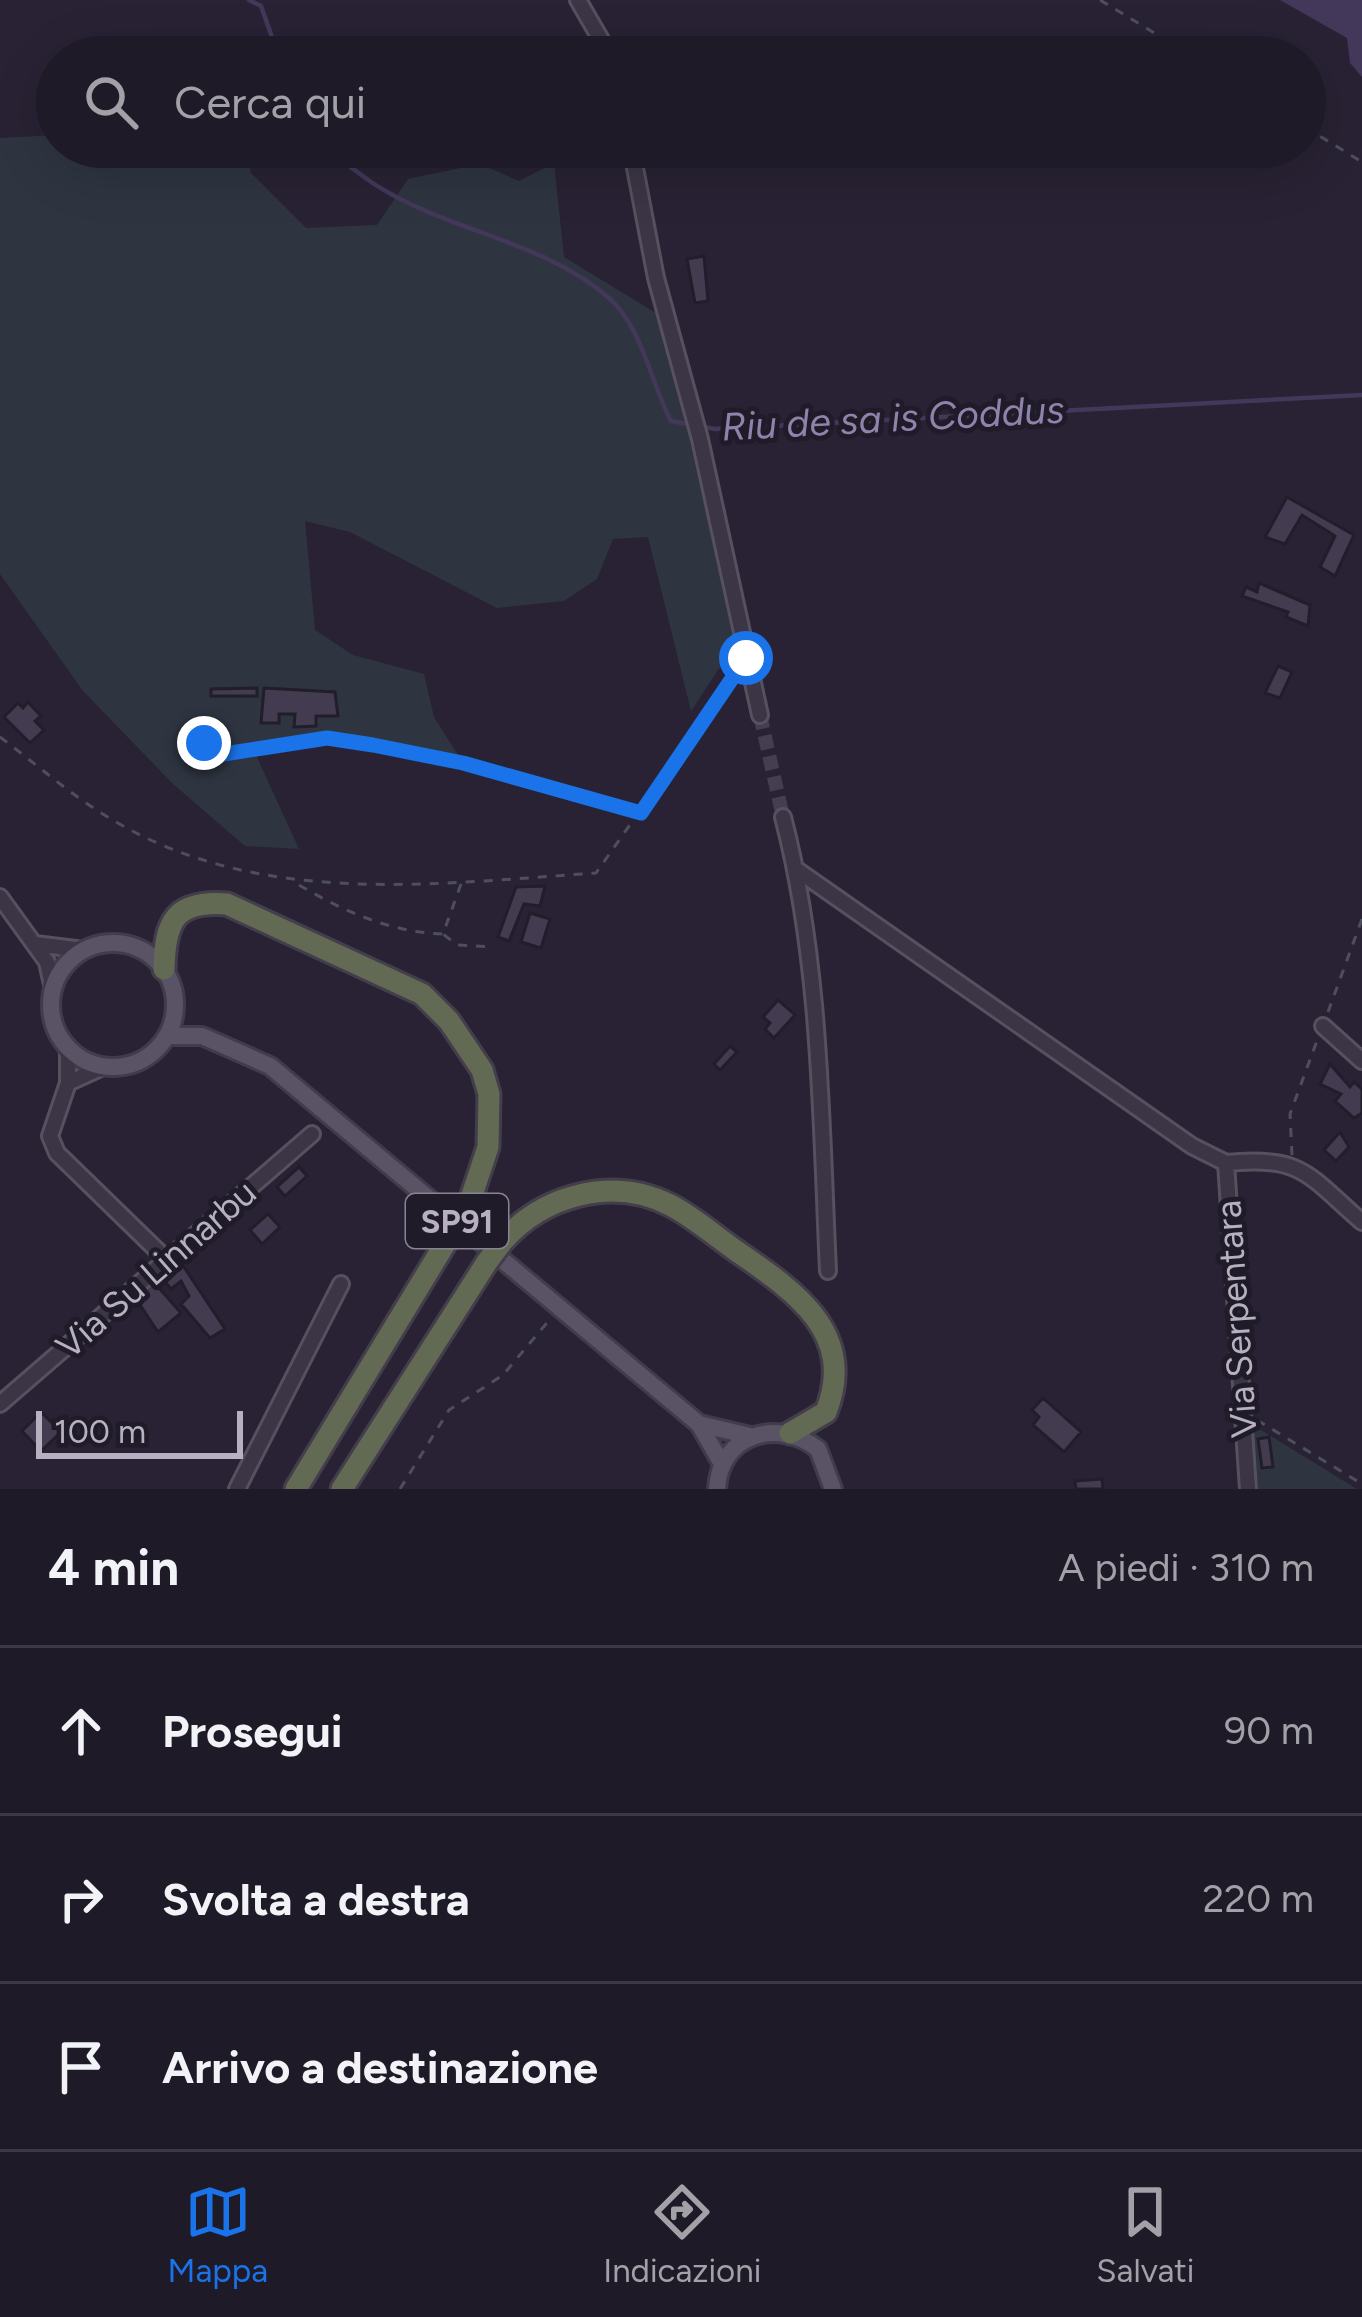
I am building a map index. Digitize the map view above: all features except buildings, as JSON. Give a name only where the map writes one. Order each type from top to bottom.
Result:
[{"type":"highway","points":[[164,969],[165,932],[174,919],[195,905],[227,904],[422,994],[469,1048],[488,1094],[488,1147],[472,1199],[296,1489]]},
{"type":"highway","points":[[342,1489],[466,1288],[502,1242],[536,1212],[575,1194],[616,1192],[669,1204],[784,1284],[829,1334],[836,1367],[826,1412],[790,1432]]},
{"type":"main road","points":[[164,969],[133,946],[100,944],[84,950],[60,973],[51,1010],[68,1048],[103,1067],[140,1062],[168,1036],[176,1007]]},
{"type":"main road","name":"SP91","points":[[164,969],[176,1007],[202,1036]]},
{"type":"main road","name":"SP91","points":[[168,1036],[202,1036],[270,1066],[699,1424],[722,1464]]},
{"type":"main road","name":"SP91","points":[[699,1424],[750,1436],[790,1432]]},
{"type":"main road","points":[[790,1432],[818,1449],[833,1489]]},
{"type":"main road","points":[[717,1489],[722,1464],[750,1436]]},
{"type":"street","points":[[578,0],[599,36]]},
{"type":"street","points":[[635,168],[656,278],[696,425],[760,715]]},
{"type":"street","points":[[783,817],[797,870],[819,1078],[828,1271]]},
{"type":"street","points":[[797,870],[1192,1146],[1226,1163]]},
{"type":"street","points":[[0,897],[14,923],[47,962],[53,988]]},
{"type":"street","points":[[35,944],[84,950]]},
{"type":"street","points":[[1323,1026],[1362,1061]]},
{"type":"street","points":[[68,1048],[68,1084],[50,1136],[57,1153],[167,1260]]},
{"type":"street","points":[[68,1084],[103,1067]]},
{"type":"street","name":"Via Su Linnarbu","points":[[0,1404],[312,1134]]},
{"type":"street","name":"Via Serpentara","points":[[1248,1489],[1226,1163],[1268,1159],[1293,1163],[1362,1222]]},
{"type":"street","points":[[237,1489],[341,1283]]},
{"type":"path","points":[[1100,0],[1159,36]]},
{"type":"path","points":[[1326,140],[1362,162]]},
{"type":"path","points":[[0,737],[113,821],[202,861],[298,884],[461,883],[596,873],[746,658]]},
{"type":"path","points":[[202,726],[204,743],[224,754],[327,738],[463,763],[641,813]]},
{"type":"path","points":[[442,934],[461,883]]},
{"type":"path","points":[[298,884],[331,904],[411,934],[442,934],[457,945],[492,947]]},
{"type":"path","points":[[400,1489],[449,1410],[503,1375],[560,1307]]},
{"type":"path","points":[[1243,1420],[1261,1420],[1362,1484]]},
{"type":"shaded area","points":[[1280,0],[1362,0],[1362,77],[1350,63],[1347,38]]},
{"type":"shaded area","points":[[36,136],[36,168],[250,168],[306,228],[377,225],[408,179],[461,168],[489,168],[519,181],[555,168],[564,257],[656,313],[691,439],[736,643],[691,711],[648,537],[613,539],[597,579],[564,601],[497,608],[350,532],[305,521],[315,630],[353,655],[424,674],[434,717],[463,763],[327,738],[255,753],[299,849],[245,846],[173,784],[83,691],[0,574],[0,138]]},
{"type":"shaded area","points":[[1253,1425],[1357,1489],[1258,1489]]},
{"type":"waterway","name":"Riu de sa is Coddus","points":[[249,0],[261,6],[272,36]]},
{"type":"waterway","name":"Riu de sa is Coddus","points":[[353,168],[411,204],[558,264],[609,298],[630,324],[671,421],[715,429],[1362,395]]},
{"type":"tunnel","points":[[760,715],[783,817]]},
{"type":"route","points":[[204,743],[224,754],[254,754],[327,738],[373,745],[463,763],[641,813],[746,658]]}]
